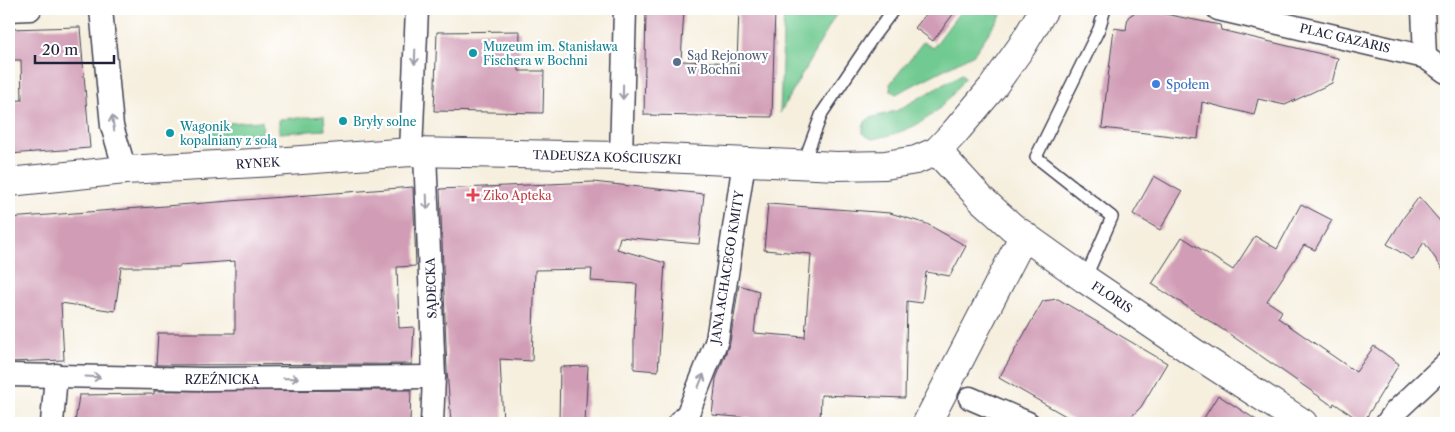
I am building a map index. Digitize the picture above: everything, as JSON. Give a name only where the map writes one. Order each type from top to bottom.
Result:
[{"type":"street","points":[[9,10],[30,9]]},
{"type":"street","points":[[101,9],[112,126],[125,170]]},
{"type":"street","points":[[416,9],[418,152]]},
{"type":"street","points":[[621,156],[625,9]]},
{"type":"street","points":[[937,151],[992,88],[1022,46],[1044,9]]},
{"type":"street","name":"PLAC GAZARIS","points":[[1218,9],[1425,57]]},
{"type":"street","points":[[1423,9],[1425,57],[1446,72]]},
{"type":"street","name":"TADEUSZA KOŚCIUSZKI","points":[[418,152],[621,156],[838,166],[885,165],[916,160],[937,151]]},
{"type":"street","name":"FLORIS","points":[[937,151],[981,199],[1024,235],[1084,279],[1303,423]]},
{"type":"street","name":"RYNEK","points":[[9,182],[125,170],[418,152]]},
{"type":"street","name":"SĄDECKA","points":[[418,152],[434,377],[432,423]]},
{"type":"street","name":"JANA ACHACEGO KMITY","points":[[679,423],[688,413],[717,340],[744,162]]},
{"type":"street","points":[[927,423],[1024,235]]},
{"type":"street","points":[[1387,423],[1395,412],[1446,364]]},
{"type":"street","name":"RZEŹNICKA","points":[[9,375],[204,379],[434,377]]},
{"type":"street","points":[[52,423],[56,375]]},
{"type":"street","points":[[970,398],[1028,423]]},
{"type":"lane","points":[[803,164],[822,113],[894,9]]},
{"type":"lane","points":[[1084,279],[1112,217],[1036,157],[1099,29],[1105,9]]},
{"type":"green space","points":[[784,9],[839,9],[780,113]]},
{"type":"green space","points":[[962,9],[971,12],[974,9],[1000,9],[1004,11],[974,54],[896,94],[891,91],[890,84],[923,42],[933,48]]},
{"type":"green space","points":[[962,74],[965,77],[956,90],[946,102],[926,119],[888,136],[872,139],[863,134],[865,122],[870,118],[896,111]]},
{"type":"green space","points":[[324,116],[325,130],[279,133],[279,119]]},
{"type":"green space","points":[[262,121],[263,134],[209,138],[208,124]]},
{"type":"building","name":"Sąd Rejonowy w Bochni","points":[[646,9],[684,9],[681,61],[737,63],[739,9],[775,9],[772,117],[644,115]]},
{"type":"building","points":[[930,9],[957,9],[933,41],[915,28]]},
{"type":"building","points":[[1140,9],[1220,25],[1221,30],[1338,58],[1332,83],[1285,105],[1258,99],[1254,115],[1202,102],[1198,139],[1102,128],[1114,28],[1126,30],[1128,17]]},
{"type":"building","points":[[80,27],[90,148],[9,154],[9,101],[22,100],[21,60],[9,60],[9,29]]},
{"type":"building","name":"Muzeum im. Stanisława Fischera w Bochni","points":[[520,31],[519,71],[544,71],[543,113],[434,111],[437,32]]},
{"type":"building","points":[[1154,176],[1182,192],[1160,230],[1133,214]]},
{"type":"building","points":[[593,182],[704,194],[699,244],[620,237],[617,249],[665,263],[658,371],[634,369],[637,284],[591,281],[592,269],[535,270],[532,361],[500,359],[503,423],[451,423],[447,370],[440,189]]},
{"type":"building","points":[[413,187],[416,266],[397,267],[399,328],[414,327],[412,364],[156,365],[158,333],[235,333],[235,261],[180,265],[180,267],[121,267],[115,311],[61,303],[64,360],[9,362],[9,218]]},
{"type":"building","points":[[1419,197],[1446,228],[1446,274],[1424,242],[1413,260],[1387,244]]},
{"type":"building","points":[[768,204],[890,213],[927,224],[966,246],[950,276],[926,272],[922,303],[907,301],[905,398],[821,395],[820,423],[750,423],[750,418],[712,415],[716,379],[730,342],[739,285],[759,291],[754,333],[805,337],[811,254],[764,250]]},
{"type":"building","points":[[1301,204],[1332,220],[1315,250],[1304,245],[1267,301],[1282,311],[1278,318],[1356,372],[1374,346],[1399,364],[1363,423],[1334,403],[1333,406],[1225,331],[1152,284],[1182,237],[1233,270],[1255,236],[1277,249]]},
{"type":"building","points":[[1058,299],[1167,363],[1141,407],[1125,423],[1078,423],[999,378],[1043,301]]},
{"type":"building","points":[[588,366],[585,423],[559,423],[560,367]]},
{"type":"building","points":[[411,390],[410,423],[75,423],[79,395],[154,394],[154,391]]},
{"type":"building","points":[[1218,395],[1261,423],[1201,423]]},
{"type":"place","name":"Muzeum im. Stanisława Fischera w Bochni","points":[[473,53]]},
{"type":"place","name":"Sąd Rejonowy w Bochni","points":[[677,62]]},
{"type":"place","name":"Społem","points":[[1156,84]]},
{"type":"place","name":"Bryły solne","points":[[343,121]]},
{"type":"place","name":"Wagonik kopalniany z solą","points":[[170,133]]},
{"type":"place","name":"Ziko Apteka","points":[[473,195]]}]
